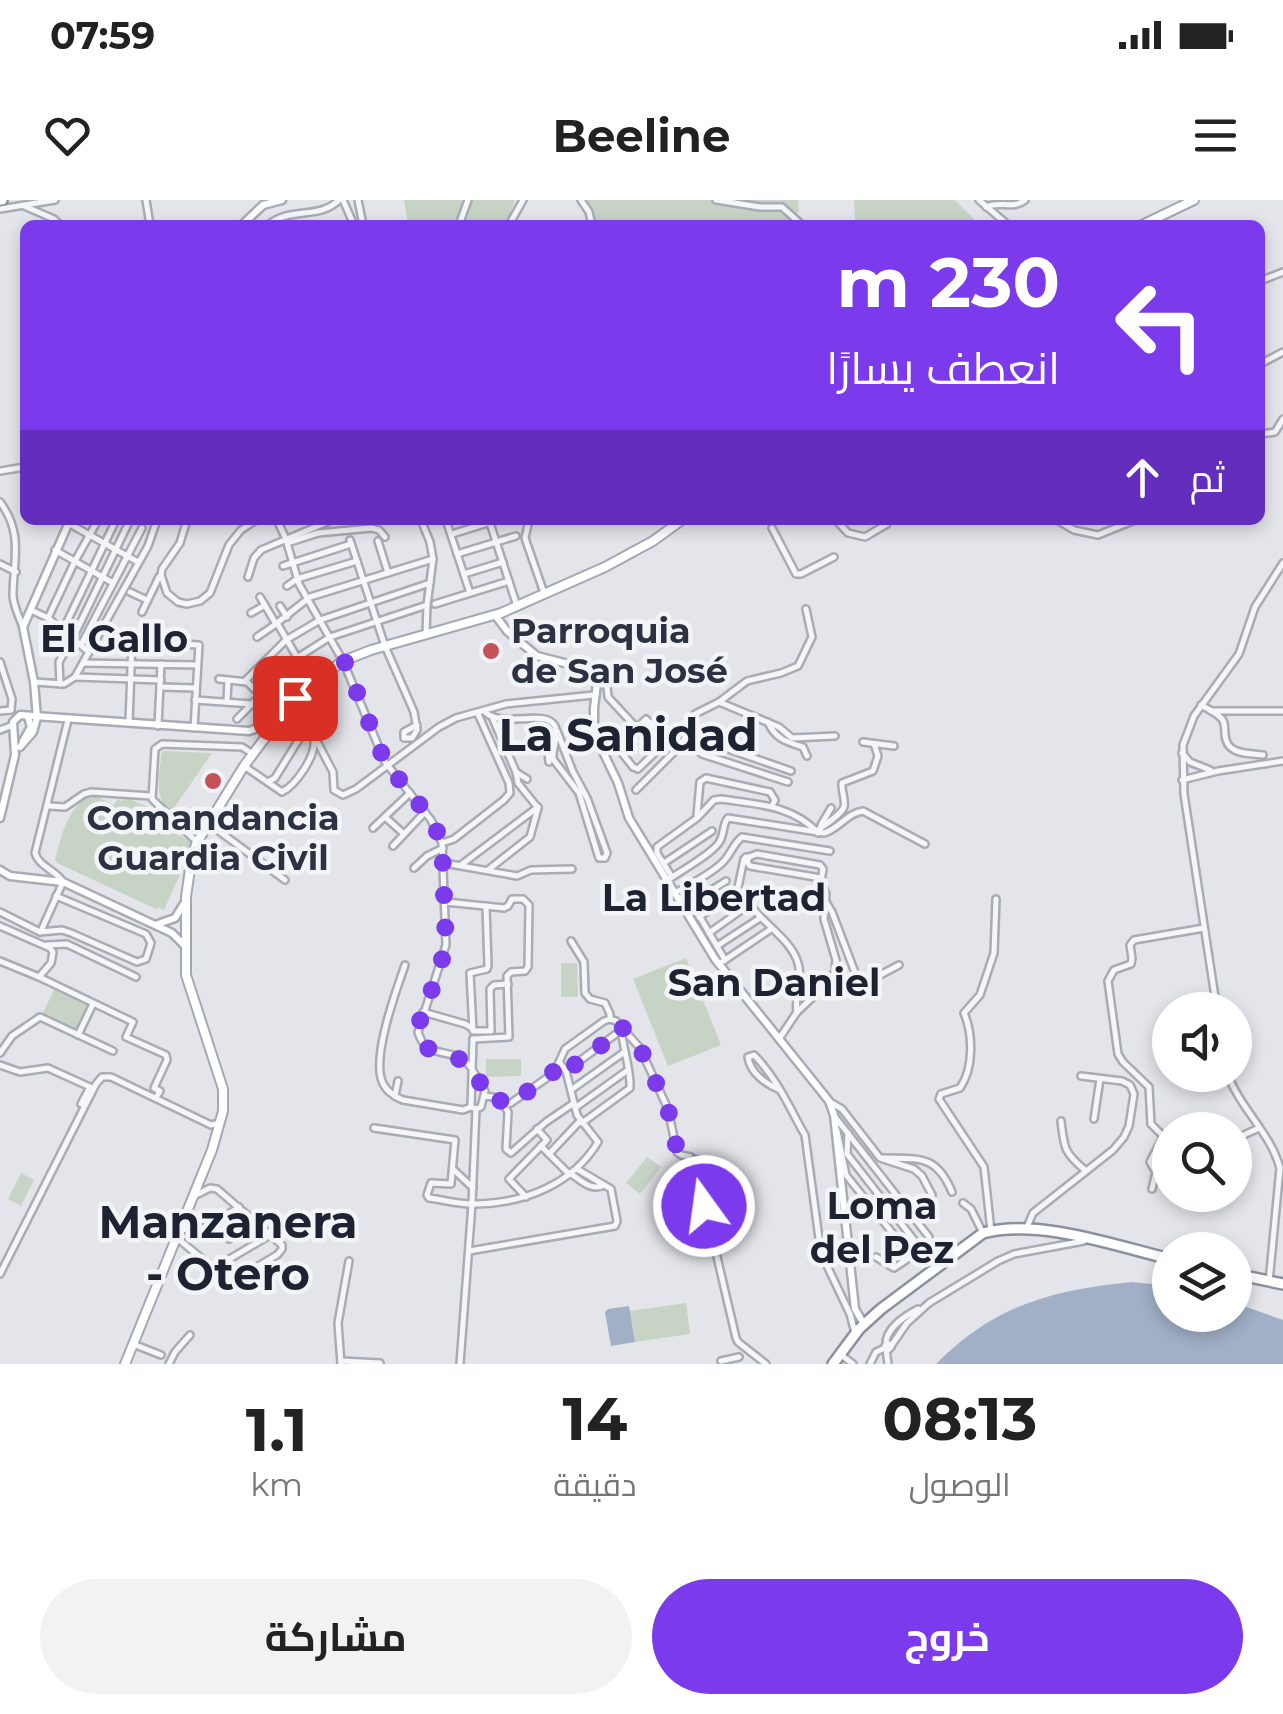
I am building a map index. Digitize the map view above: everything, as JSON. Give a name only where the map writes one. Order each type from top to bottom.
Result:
[{"type":"highway","points":[[833,1364],[881,1308],[987,1232],[1058,1232],[1152,1254]]},
{"type":"highway","points":[[1252,1278],[1283,1284]]},
{"type":"main road","points":[[247,220],[263,205],[282,200]]},
{"type":"main road","points":[[1171,211],[1182,200]]},
{"type":"main road","points":[[1152,220],[1194,200]]},
{"type":"main road","points":[[18,751],[36,721],[34,682],[22,627],[68,525]]},
{"type":"main road","points":[[152,923],[175,918],[184,905],[191,862],[208,822],[279,718],[312,682],[344,660],[517,606],[606,566],[674,525]]},
{"type":"main road","points":[[495,615],[536,656],[592,670],[598,675],[594,696],[596,737],[618,783],[629,818],[722,962],[830,1102],[855,1310],[864,1324]]},
{"type":"main road","points":[[27,716],[36,708]]},
{"type":"main road","points":[[18,751],[14,727],[17,716],[36,721],[252,731],[279,718]]},
{"type":"main road","points":[[0,818],[18,751],[31,723],[27,716]]},
{"type":"main road","points":[[14,727],[19,733],[27,731],[36,721]]},
{"type":"main road","points":[[252,731],[262,742]]},
{"type":"main road","points":[[0,870],[16,877],[62,882],[176,935],[186,946]]},
{"type":"main road","points":[[0,881],[16,877]]},
{"type":"main road","points":[[125,1364],[194,1196],[216,1136],[212,1122],[224,1100],[188,984],[186,896]]},
{"type":"street","points":[[0,209],[55,200]]},
{"type":"street","points":[[276,220],[285,214],[327,210],[341,200]]},
{"type":"street","points":[[716,200],[782,207],[797,220]]},
{"type":"street","points":[[979,200],[1002,220]]},
{"type":"street","points":[[986,207],[996,203],[1014,206],[1025,200]]},
{"type":"street","points":[[21,205],[56,220]]},
{"type":"street","points":[[0,502],[16,541],[13,598],[22,627]]},
{"type":"street","points":[[74,525],[138,562]]},
{"type":"street","points":[[48,618],[96,525]]},
{"type":"street","points":[[63,630],[114,525]]},
{"type":"street","points":[[60,684],[58,666],[128,525]]},
{"type":"street","points":[[138,525],[152,536]]},
{"type":"street","points":[[34,682],[60,684],[75,677],[155,525]]},
{"type":"street","points":[[142,612],[186,525]]},
{"type":"street","points":[[161,574],[164,589],[178,602],[192,604],[204,599],[214,586],[232,539],[248,525]]},
{"type":"street","points":[[280,525],[297,579],[344,660],[388,766],[436,827],[444,863],[446,946],[418,1032],[422,1044],[459,1058],[474,1071]]},
{"type":"street","points":[[248,577],[258,552],[322,525]]},
{"type":"street","points":[[424,525],[433,559],[426,634]]},
{"type":"street","points":[[448,525],[470,593]]},
{"type":"street","points":[[451,535],[480,525]]},
{"type":"street","points":[[493,525],[517,606]]},
{"type":"street","points":[[527,525],[525,538],[544,594]]},
{"type":"street","points":[[840,525],[856,536],[865,536],[885,525]]},
{"type":"street","points":[[1066,525],[1098,535],[1123,525]]},
{"type":"street","points":[[80,644],[142,528]]},
{"type":"street","points":[[772,528],[796,574],[834,557]]},
{"type":"street","points":[[286,542],[318,533],[378,530],[388,573]]},
{"type":"street","points":[[457,554],[516,536]]},
{"type":"street","points":[[282,566],[351,542],[376,621],[417,724]]},
{"type":"street","points":[[56,550],[113,584]]},
{"type":"street","points":[[257,637],[308,599],[433,559]]},
{"type":"street","points":[[287,586],[297,579],[357,561]]},
{"type":"street","points":[[464,574],[502,562]]},
{"type":"street","points":[[0,564],[16,572]]},
{"type":"street","points":[[1214,992],[1182,780],[1182,753],[1188,728],[1239,654],[1258,602],[1283,564]]},
{"type":"street","points":[[435,604],[509,581]]},
{"type":"street","points":[[245,681],[286,640],[320,620],[430,583]]},
{"type":"street","points":[[130,592],[148,600]]},
{"type":"street","points":[[260,597],[312,682]]},
{"type":"street","points":[[251,613],[265,605]]},
{"type":"street","points":[[237,720],[297,658],[330,637],[427,605]]},
{"type":"street","points":[[280,606],[287,616]]},
{"type":"street","points":[[636,790],[686,744],[692,717],[746,681],[798,666],[812,637],[806,608]]},
{"type":"street","points":[[29,609],[48,618],[90,652]]},
{"type":"street","points":[[129,724],[132,642],[199,644],[194,728]]},
{"type":"street","points":[[0,662],[12,699],[10,710]]},
{"type":"street","points":[[83,663],[197,665]]},
{"type":"street","points":[[158,726],[161,664]]},
{"type":"street","points":[[75,677],[131,679],[195,688]]},
{"type":"street","points":[[219,679],[245,681],[279,718]]},
{"type":"street","points":[[598,679],[608,686],[608,697],[657,750]]},
{"type":"street","points":[[227,702],[228,680]]},
{"type":"street","points":[[312,732],[333,772],[334,790],[340,795],[356,790],[447,722],[513,703],[594,696]]},
{"type":"street","points":[[195,700],[252,704]]},
{"type":"street","points":[[719,702],[781,728],[792,738],[835,736]]},
{"type":"street","points":[[1202,705],[1223,721],[1225,741],[1230,748],[1262,755]]},
{"type":"street","points":[[0,711],[10,710],[17,716]]},
{"type":"street","points":[[1211,711],[1283,711]]},
{"type":"street","points":[[482,713],[492,719],[542,718],[552,722],[557,731],[565,754],[591,809],[607,853],[605,858],[598,855],[579,794],[553,759],[557,731]]},
{"type":"street","points":[[414,868],[510,792],[482,713]]},
{"type":"street","points":[[668,739],[640,768],[633,767],[618,748],[646,718],[668,739],[788,782]]},
{"type":"street","points":[[492,719],[518,783],[538,806]]},
{"type":"street","points":[[40,932],[62,882],[35,856],[68,720]]},
{"type":"street","points":[[768,722],[778,736],[803,747],[807,756]]},
{"type":"street","points":[[0,730],[14,727]]},
{"type":"street","points":[[265,781],[272,781],[304,731],[312,732]]},
{"type":"street","points":[[244,766],[282,792],[289,789],[314,752],[312,732]]},
{"type":"street","points":[[549,762],[548,752],[555,740]]},
{"type":"street","points":[[686,744],[708,742],[791,771]]},
{"type":"street","points":[[863,742],[894,746]]},
{"type":"street","points":[[818,831],[844,807],[842,784],[874,771],[878,756],[874,744]]},
{"type":"street","points":[[197,842],[154,803],[154,751],[160,745],[242,747],[253,754]]},
{"type":"street","points":[[1182,753],[1198,767]]},
{"type":"street","points":[[1182,780],[1283,760]]},
{"type":"street","points":[[1182,770],[1198,767],[1218,771]]},
{"type":"street","points":[[516,772],[527,779]]},
{"type":"street","points":[[698,818],[698,790],[706,778],[770,792],[775,800],[771,808]]},
{"type":"street","points":[[48,805],[66,807],[92,792],[151,796]]},
{"type":"street","points":[[373,828],[410,793]]},
{"type":"street","points":[[818,831],[786,810],[720,799],[714,800],[656,851],[669,879],[719,844],[728,818],[818,831],[830,831],[855,812],[863,811],[925,844]]},
{"type":"street","points":[[460,866],[538,806]]},
{"type":"street","points":[[488,871],[530,837],[538,806]]},
{"type":"street","points":[[818,831],[831,808]]},
{"type":"street","points":[[394,846],[425,812]]},
{"type":"street","points":[[385,816],[404,834]]},
{"type":"street","points":[[208,822],[285,880]]},
{"type":"street","points":[[580,824],[589,822]]},
{"type":"street","points":[[664,864],[712,831]]},
{"type":"street","points":[[674,893],[728,858],[742,836],[830,851]]},
{"type":"street","points":[[749,856],[750,866],[821,878]]},
{"type":"street","points":[[699,916],[736,892],[744,859],[749,856],[804,862],[823,869],[824,918],[836,960],[835,971],[779,1040]]},
{"type":"street","points":[[444,863],[517,876],[529,870],[572,868]]},
{"type":"street","points":[[692,903],[726,880]]},
{"type":"street","points":[[683,888],[722,962],[771,929]]},
{"type":"street","points":[[736,892],[744,894],[748,906],[788,945],[799,965],[798,1012]]},
{"type":"street","points":[[0,912],[40,932],[62,930],[138,962],[146,959],[150,942],[146,934],[56,896]]},
{"type":"street","points":[[446,902],[506,908],[512,898],[522,898],[530,905],[528,967],[509,974],[510,1035],[473,1035]]},
{"type":"street","points":[[987,1232],[984,1167],[939,1099],[960,1088],[966,1076],[970,1060],[964,1013],[980,995],[994,953],[996,899]]},
{"type":"street","points":[[825,901],[859,983],[899,966]]},
{"type":"street","points":[[460,1364],[473,1188],[474,1108],[470,1102],[477,1087],[470,974],[488,968],[486,906]]},
{"type":"street","points":[[708,933],[748,906]]},
{"type":"street","points":[[716,946],[760,918]]},
{"type":"street","points":[[0,926],[52,952],[52,960],[39,978]]},
{"type":"street","points":[[1152,1123],[1149,1088],[1118,1054],[1109,976],[1130,964],[1130,945],[1134,940],[1204,928]]},
{"type":"street","points":[[67,944],[71,933]]},
{"type":"street","points":[[571,941],[584,962],[585,993],[605,1004],[610,1019]]},
{"type":"street","points":[[44,946],[67,944],[136,977]]},
{"type":"street","points":[[0,960],[132,1022],[126,1037],[167,1056],[154,1088],[160,1091],[156,1097]]},
{"type":"street","points":[[405,965],[389,1012],[380,1072],[384,1086],[403,1100],[463,1110],[481,1106],[484,1088],[477,1087]]},
{"type":"street","points":[[492,1034],[490,989],[508,984]]},
{"type":"street","points":[[78,1035],[94,1004]]},
{"type":"street","points":[[423,1012],[468,1025],[473,1035]]},
{"type":"street","points":[[0,1054],[12,1036],[40,1017],[113,1051]]},
{"type":"street","points":[[610,1019],[640,1048],[668,1109],[678,1154],[690,1156],[696,1162],[736,1338],[766,1364]]},
{"type":"street","points":[[484,1096],[508,1105],[554,1072],[569,1046],[610,1019]]},
{"type":"street","points":[[549,1154],[581,1122],[628,1091],[631,1083],[621,1029]]},
{"type":"street","points":[[566,1071],[621,1029]]},
{"type":"street","points":[[571,1090],[623,1052]]},
{"type":"street","points":[[780,1090],[759,1077],[748,1057],[757,1057],[780,1090],[805,1135],[821,1253],[852,1318],[855,1334]]},
{"type":"street","points":[[374,1128],[455,1140],[451,1184],[430,1182],[427,1196],[472,1204],[526,1197],[572,1172],[598,1142],[581,1122],[560,1063]]},
{"type":"street","points":[[0,1064],[20,1072],[48,1068],[90,1087],[81,1104],[85,1106]]},
{"type":"street","points":[[502,1102],[508,1112],[505,1146],[508,1152],[514,1152],[537,1129],[628,1070]]},
{"type":"street","points":[[1027,1230],[1033,1214],[1112,1150],[1129,1126],[1132,1088],[1125,1082],[1081,1076]]},
{"type":"street","points":[[0,1274],[102,1078],[111,1077],[212,1122]]},
{"type":"street","points":[[1094,1119],[1100,1079]]},
{"type":"street","points":[[394,1096],[398,1081]]},
{"type":"street","points":[[1236,1092],[1276,1154],[1280,1168],[1269,1282]]},
{"type":"street","points":[[830,1102],[842,1109],[880,1158],[914,1169],[932,1195]]},
{"type":"street","points":[[834,1115],[929,1237],[929,1242],[894,1268],[876,1256]]},
{"type":"street","points":[[1062,1121],[1065,1150],[1086,1171]]},
{"type":"street","points":[[1252,1132],[1259,1128]]},
{"type":"street","points":[[526,1197],[510,1178],[547,1139],[537,1129]]},
{"type":"street","points":[[835,1129],[846,1175],[909,1258]]},
{"type":"street","points":[[848,1133],[847,1154],[921,1249]]},
{"type":"street","points":[[468,1251],[615,1226],[613,1192],[604,1184],[572,1172],[541,1146]]},
{"type":"street","points":[[880,1158],[930,1162],[944,1175],[952,1192]]},
{"type":"street","points":[[454,1170],[473,1188]]},
{"type":"street","points":[[194,1196],[214,1188],[282,1245],[280,1252],[236,1279]]},
{"type":"street","points":[[964,1203],[987,1232]]},
{"type":"street","points":[[181,1228],[200,1230],[239,1207]]},
{"type":"street","points":[[229,1239],[258,1222]]},
{"type":"street","points":[[1058,1232],[1058,1245]]},
{"type":"street","points":[[177,1238],[216,1267],[272,1234]]},
{"type":"street","points":[[890,1364],[887,1334],[913,1311],[1014,1254],[1092,1239]]},
{"type":"street","points":[[349,1261],[338,1322],[341,1362],[380,1363]]},
{"type":"street","points":[[829,1272],[839,1266]]},
{"type":"street","points":[[169,1364],[190,1335]]},
{"type":"street","points":[[134,1344],[160,1356]]},
{"type":"street","points":[[870,1364],[876,1352],[888,1347]]},
{"type":"street","points":[[840,1354],[854,1364]]},
{"type":"street","points":[[721,1361],[739,1356]]},
{"type":"green space","points":[[404,200],[515,200],[508,220],[407,220]]},
{"type":"green space","points":[[584,200],[798,200],[799,211],[789,220],[590,220]]},
{"type":"green space","points":[[854,200],[955,200],[975,220],[855,220]]},
{"type":"green space","points":[[162,751],[212,753],[169,815],[159,792]]},
{"type":"green space","points":[[92,794],[114,805],[118,799],[127,798],[163,813],[163,826],[194,843],[164,910],[55,860],[71,814]]},
{"type":"green space","points":[[686,958],[721,1045],[668,1066],[633,979]]},
{"type":"green space","points":[[561,963],[577,963],[578,997],[561,997]]},
{"type":"green space","points":[[54,990],[90,1007],[78,1032],[42,1015]]},
{"type":"green space","points":[[486,1059],[521,1059],[521,1076],[486,1077]]},
{"type":"green space","points":[[647,1157],[661,1167],[640,1194],[626,1183]]},
{"type":"green space","points":[[21,1173],[34,1180],[21,1206],[8,1199]]},
{"type":"green space","points":[[686,1303],[690,1334],[635,1342],[630,1311]]},
{"type":"water","points":[[1132,1282],[1152,1284],[1152,1332],[1252,1332],[1252,1309],[1283,1320],[1283,1364],[936,1364],[1002,1314],[1076,1290]]},
{"type":"water","points":[[629,1306],[635,1342],[611,1346],[605,1312]]},
{"type":"place","name":"Parroquia de San José","points":[[491,651]]},
{"type":"place","name":"Comandancia Guardia Civil","points":[[213,781]]},
{"type":"district","name":"El Gallo","points":[[114,639]]},
{"type":"district","name":"La Sanidad","points":[[628,735]]},
{"type":"district","name":"La Libertad","points":[[714,898]]},
{"type":"district","name":"San Daniel","points":[[774,983]]},
{"type":"district","name":"Loma del Pez","points":[[882,1228]]},
{"type":"district","name":"Manzanera - Otero","points":[[228,1248]]},
{"type":"route","points":[[295,698],[344,660],[385,762],[440,834],[446,946],[418,1026],[422,1044],[465,1061],[484,1088],[484,1096],[508,1105],[550,1076],[560,1063],[566,1071],[621,1031],[621,1026],[640,1048],[668,1109],[678,1154],[690,1156],[696,1162],[704,1206]]}]
